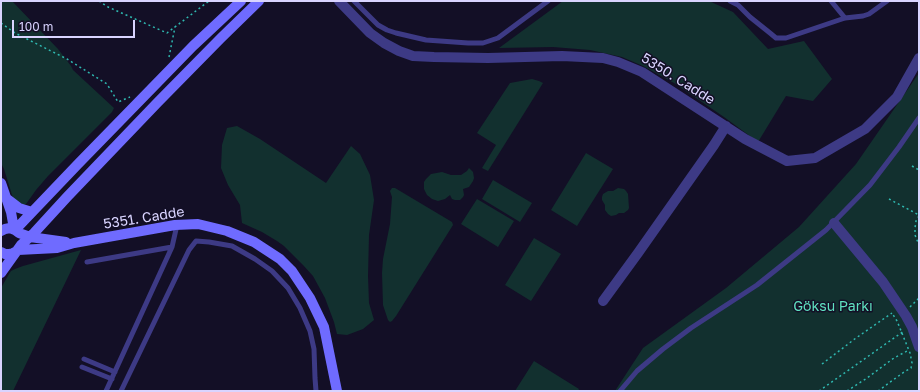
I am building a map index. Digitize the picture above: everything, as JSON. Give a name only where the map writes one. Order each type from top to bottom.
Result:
[{"type":"main road","points":[[16,231],[32,212],[193,46],[241,1]]},
{"type":"main road","points":[[1,273],[19,249],[82,181],[158,102],[259,1]]},
{"type":"main road","points":[[1,183],[16,231]]},
{"type":"main road","points":[[6,198],[19,208],[32,212]]},
{"type":"main road","name":"5351. Cadde","points":[[1,252],[5,254],[13,254],[19,249],[57,248],[74,243],[177,225],[198,224],[227,231],[254,242],[280,259],[292,271],[310,298],[324,327],[337,391]]},
{"type":"main road","points":[[42,225],[40,234],[46,240]]},
{"type":"main road","points":[[1,231],[10,228],[16,231],[21,237],[19,249]]},
{"type":"main road","name":"5351. Cadde","points":[[16,231],[30,237],[74,243]]},
{"type":"street","name":"5350. Cadde","points":[[339,1],[370,33],[384,43],[413,56],[434,58],[562,56],[603,58],[618,62],[642,72],[745,139],[787,161],[815,158],[866,129],[897,97],[919,58]]},
{"type":"street","points":[[603,301],[726,126]]},
{"type":"street","points":[[834,223],[883,282],[899,311],[912,327],[914,349]]},
{"type":"lane","points":[[354,1],[378,25],[387,30],[426,40],[468,44],[483,43],[498,38],[548,1]]},
{"type":"lane","points":[[730,1],[738,5],[776,38],[786,38],[845,18],[863,16],[869,14],[887,1]]},
{"type":"lane","points":[[831,1],[845,18]]},
{"type":"lane","points":[[620,391],[637,371],[663,349],[691,328],[757,285],[834,223],[870,185],[919,118]]},
{"type":"lane","points":[[106,391],[172,247],[177,225]]},
{"type":"lane","points":[[121,391],[189,250],[196,242],[209,242],[232,246],[255,259],[272,271],[288,288],[300,308],[310,331],[314,349],[316,391]]},
{"type":"lane","points":[[87,262],[172,247]]},
{"type":"lane","points":[[84,359],[115,372]]},
{"type":"lane","points":[[82,367],[112,379]]},
{"type":"path","points":[[99,1],[108,7],[167,33],[209,1]]},
{"type":"path","points":[[1,23],[67,59],[107,84],[118,102],[135,96]]},
{"type":"path","points":[[169,59],[175,27]]},
{"type":"path","points":[[912,166],[919,170]]},
{"type":"path","points":[[889,199],[919,215],[915,228],[915,235],[919,245]]},
{"type":"path","points":[[822,364],[856,338],[919,298]]},
{"type":"path","points":[[878,391],[911,368],[914,349],[902,333],[897,321],[899,311]]},
{"type":"path","points":[[819,391],[912,327]]},
{"type":"path","points":[[847,391],[894,358],[914,349]]},
{"type":"green space","points":[[1,1],[12,1],[58,49],[73,70],[114,108],[112,112],[48,176],[26,204],[23,205],[16,203],[1,163]]},
{"type":"green space","points":[[563,1],[709,1],[733,12],[768,49],[804,41],[832,79],[813,101],[786,96],[758,142],[674,83],[643,66],[622,57],[590,50],[553,47],[499,48]]},
{"type":"green space","name":"Göksu Parkı","points":[[919,73],[919,391],[615,391],[643,348],[726,288],[799,227],[856,164]]},
{"type":"green space","points":[[532,79],[543,83],[488,171],[482,168],[496,145],[477,133],[510,83]]},
{"type":"green space","points":[[237,126],[260,139],[326,183],[351,146],[360,154],[370,175],[374,200],[369,235],[368,276],[369,303],[374,320],[363,329],[347,335],[337,334],[325,298],[313,276],[284,246],[262,232],[242,223],[240,205],[228,185],[221,168],[222,145],[227,128]]},
{"type":"green space","points":[[586,153],[613,169],[577,226],[551,210]]},
{"type":"green space","points":[[469,168],[473,172],[474,178],[469,187],[463,189],[464,195],[460,200],[452,199],[450,195],[445,199],[438,201],[427,195],[424,189],[424,182],[431,174],[442,172],[451,175],[461,175]]},
{"type":"green space","points":[[493,180],[532,203],[520,222],[482,199]]},
{"type":"green space","points":[[392,188],[395,188],[452,222],[453,225],[396,316],[390,322],[383,305],[382,273],[383,259],[390,224],[392,197],[390,191]]},
{"type":"green space","points":[[618,188],[624,189],[628,194],[629,208],[624,213],[611,216],[605,210],[602,197],[603,194],[608,191],[613,191]]},
{"type":"green space","points":[[477,199],[514,221],[498,247],[461,224]]},
{"type":"green space","points":[[534,238],[561,254],[531,301],[505,285]]},
{"type":"green space","points":[[81,250],[13,391],[1,391],[1,288],[11,271],[15,269]]},
{"type":"green space","points":[[534,361],[579,389],[578,391],[515,391]]}]
